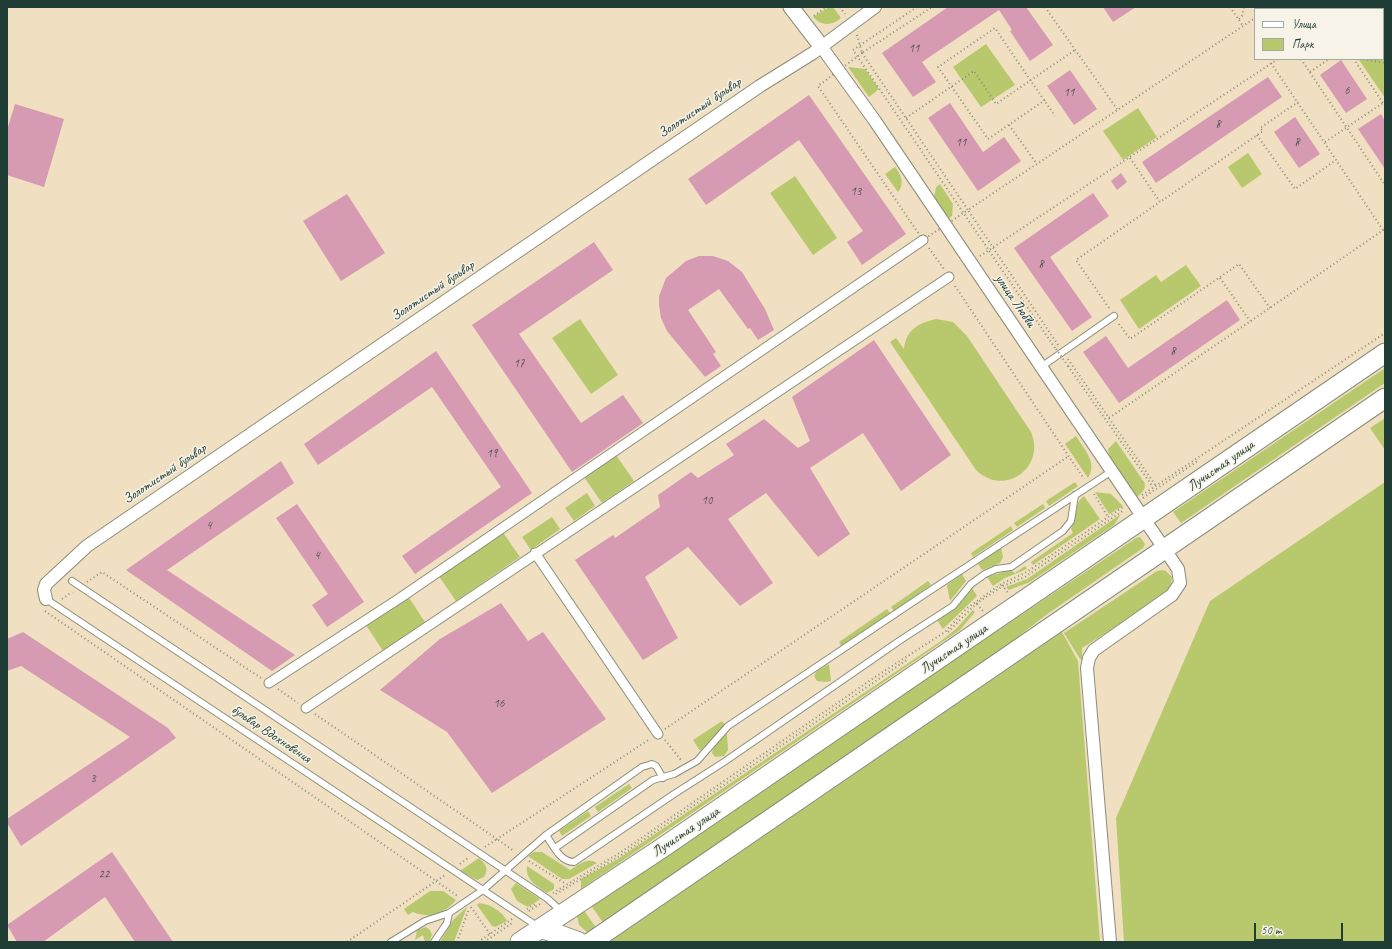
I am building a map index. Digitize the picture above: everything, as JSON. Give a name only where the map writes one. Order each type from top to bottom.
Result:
[{"type":"main road","name":"Лучистая улица","points":[[520,942],[662,848],[1137,508],[1385,353]]},
{"type":"main road","points":[[591,942],[1090,602],[1164,549],[1385,398]]},
{"type":"main road","points":[[563,913],[584,942]]},
{"type":"main road","points":[[541,928],[579,942]]},
{"type":"street","points":[[791,7],[823,43]]},
{"type":"street","points":[[804,7],[823,43]]},
{"type":"street","name":"Золотистый бульвар","points":[[46,599],[44,590],[46,584],[123,522],[875,7]]},
{"type":"street","name":"улица Любви","points":[[823,43],[1040,367],[1178,569],[1180,583],[1172,595],[1094,650],[1089,658],[1087,668],[1110,942]]},
{"type":"street","points":[[269,683],[400,598],[923,240]]},
{"type":"street","points":[[306,708],[535,553],[949,277]]},
{"type":"street","points":[[535,553],[658,734]]},
{"type":"lane","points":[[1040,367],[1114,316]]},
{"type":"lane","points":[[555,848],[638,789],[653,780],[674,774],[697,761],[728,726],[1112,471]]},
{"type":"lane","points":[[546,835],[561,857],[569,862],[574,862],[674,794],[696,781],[902,639],[953,606],[971,584],[985,574],[996,569],[1011,566],[1063,531],[1071,521],[1075,495]]},
{"type":"lane","name":"бульвар Вдохновения","points":[[72,581],[547,898],[563,913]]},
{"type":"lane","name":"бульвар Вдохновения","points":[[46,599],[541,928]]},
{"type":"lane","points":[[391,942],[425,921],[449,913],[482,890],[546,835],[642,768],[652,764],[656,766],[663,778]]},
{"type":"lane","points":[[434,942],[447,923],[449,913]]},
{"type":"path","points":[[917,7],[853,50],[1056,349],[1154,489]]},
{"type":"path","points":[[840,70],[862,53],[932,7]]},
{"type":"path","points":[[1045,7],[1117,109]]},
{"type":"path","points":[[1230,7],[1243,26]]},
{"type":"path","points":[[1239,19],[1242,16],[1244,7]]},
{"type":"path","points":[[968,210],[1254,19]]},
{"type":"path","points":[[852,23],[862,53],[906,118],[974,71],[996,104],[1075,50]]},
{"type":"path","points":[[1045,100],[988,139],[938,67],[995,28],[1045,100],[1055,116]]},
{"type":"path","points":[[993,249],[1276,60]]},
{"type":"path","points":[[1302,60],[1385,185]]},
{"type":"path","points":[[1310,72],[1328,60]]},
{"type":"path","points":[[1325,142],[1384,105],[1355,61],[1356,60]]},
{"type":"path","points":[[1368,60],[1385,63]]},
{"type":"path","points":[[1109,418],[1384,229],[1271,63]]},
{"type":"path","points":[[1270,308],[1239,264],[1130,340],[1076,260],[1263,131],[1260,128],[1298,102]]},
{"type":"path","points":[[1009,125],[1037,164]]},
{"type":"path","points":[[1257,135],[1294,189],[1336,160]]},
{"type":"path","points":[[1130,158],[1160,202]]},
{"type":"path","points":[[923,240],[1089,486],[1108,517]]},
{"type":"path","points":[[1220,278],[1250,321]]},
{"type":"path","points":[[1002,585],[1025,578],[1137,508],[1154,489],[1385,333]]},
{"type":"path","points":[[1154,489],[1385,336]]},
{"type":"path","points":[[658,734],[1068,456]]},
{"type":"path","points":[[547,898],[566,884],[621,852],[875,678],[945,632],[976,602],[1002,585],[1025,573],[1108,517],[1137,508]]},
{"type":"path","points":[[1002,585],[1009,594]]},
{"type":"path","points":[[976,602],[984,612]]},
{"type":"path","points":[[478,942],[547,898],[623,854],[876,680],[946,634],[976,602]]},
{"type":"path","points":[[497,839],[566,884]]},
{"type":"path","points":[[347,942],[436,881],[465,901]]},
{"type":"path","points":[[457,942],[470,906],[490,934]]},
{"type":"path","points":[[484,942],[520,915]]},
{"type":"green space","points":[[829,7],[833,7],[841,18],[838,21],[827,24],[819,22],[813,17]]},
{"type":"green space","points":[[986,44],[1015,85],[981,107],[953,67]]},
{"type":"green space","points":[[1384,44],[1385,98],[1359,60],[1384,60]]},
{"type":"green space","points":[[848,67],[865,69],[879,89],[869,97]]},
{"type":"green space","points":[[1138,108],[1157,137],[1123,160],[1103,131]]},
{"type":"green space","points":[[1248,153],[1262,174],[1242,188],[1228,167]]},
{"type":"green space","points":[[895,167],[902,182],[898,192],[885,174]]},
{"type":"green space","points":[[795,176],[837,238],[813,255],[770,193]]},
{"type":"green space","points":[[940,184],[953,204],[952,216],[948,219],[934,198],[936,187]]},
{"type":"green space","points":[[1186,265],[1201,286],[1139,329],[1120,300],[1156,275],[1161,282]]},
{"type":"green space","points":[[580,319],[618,375],[591,394],[552,338]]},
{"type":"green space","points":[[936,319],[953,322],[967,336],[1031,432],[1034,445],[1033,457],[1028,467],[1020,475],[1010,480],[999,481],[987,478],[976,470],[890,342],[896,338],[904,349],[907,337],[914,328],[918,325]]},
{"type":"green space","points":[[1385,368],[1385,383],[1181,523],[1173,512]]},
{"type":"green space","points":[[1385,418],[1385,450],[1370,428]]},
{"type":"green space","points":[[1076,436],[1089,456],[1091,462],[1091,472],[1088,478],[1065,444]]},
{"type":"green space","points":[[1116,441],[1145,484],[1144,489],[1137,497],[1109,455],[1108,449]]},
{"type":"green space","points":[[616,455],[634,481],[602,503],[584,477]]},
{"type":"green space","points":[[1075,482],[1078,486],[1049,506],[1046,501]]},
{"type":"green space","points":[[1385,482],[1385,942],[1124,942],[1116,818],[1210,601]]},
{"type":"green space","points":[[1095,492],[1111,494],[1123,506],[1109,514]]},
{"type":"green space","points":[[587,493],[595,506],[574,521],[565,508]]},
{"type":"green space","points":[[1084,496],[1100,519],[1033,565],[1031,562],[1073,533],[1071,529],[1078,503]]},
{"type":"green space","points":[[1043,504],[1045,508],[1017,527],[1014,523]]},
{"type":"green space","points":[[1121,514],[1114,525],[1030,582],[1009,590],[1006,587],[1027,579]]},
{"type":"green space","points":[[552,517],[560,529],[531,550],[522,537]]},
{"type":"green space","points":[[1011,526],[1013,530],[973,557],[971,553]]},
{"type":"green space","points":[[502,531],[520,557],[456,601],[438,575]]},
{"type":"green space","points":[[1140,537],[1145,544],[1143,548],[1046,615],[1001,650],[604,924],[590,904],[1136,538]]},
{"type":"green space","points":[[1001,547],[1003,557],[1000,563],[982,570],[978,564]]},
{"type":"green space","points":[[1025,566],[1027,569],[1005,578],[993,586],[987,577],[1010,570],[1015,573]]},
{"type":"green space","points":[[1157,571],[1166,571],[1172,577],[1170,588],[1112,629],[1082,648],[1082,660],[1080,659],[1064,633]]},
{"type":"green space","points":[[962,574],[966,581],[950,601],[947,585]]},
{"type":"green space","points":[[928,581],[931,585],[894,611],[891,607]]},
{"type":"green space","points":[[972,588],[977,596],[943,629],[937,620],[952,611]]},
{"type":"green space","points":[[408,596],[425,622],[383,651],[366,625]]},
{"type":"green space","points":[[887,609],[890,613],[841,646],[839,642]]},
{"type":"green space","points":[[973,610],[975,612],[960,630],[581,889],[581,879],[618,859],[941,641],[957,628]]},
{"type":"green space","points":[[1062,632],[1078,661],[1100,942],[609,942]]},
{"type":"green space","points":[[829,664],[831,681],[817,681],[814,676],[817,671]]},
{"type":"green space","points":[[722,721],[725,725],[700,751],[693,740]]},
{"type":"green space","points":[[727,734],[728,750],[724,756],[715,757],[712,753],[714,747],[720,739]]},
{"type":"green space","points":[[629,784],[632,788],[598,812],[595,807]]},
{"type":"green space","points":[[588,811],[591,816],[562,836],[559,831]]},
{"type":"green space","points":[[534,852],[542,852],[570,870],[586,861],[593,861],[597,863],[569,879],[562,879],[528,856]]},
{"type":"green space","points":[[479,858],[486,867],[484,877],[477,880],[460,871]]},
{"type":"green space","points":[[527,866],[554,884],[554,889],[547,893],[532,882],[528,875]]},
{"type":"green space","points":[[516,883],[540,899],[528,907],[517,901],[511,889]]},
{"type":"green space","points":[[430,891],[443,891],[456,900],[447,909],[436,914],[425,915],[413,912],[408,915],[404,909]]},
{"type":"green space","points":[[479,903],[495,909],[505,917],[507,921],[495,927],[492,926],[477,905]]},
{"type":"green space","points":[[467,907],[454,942],[440,942],[453,920]]},
{"type":"green space","points":[[583,909],[597,929],[593,932],[587,932],[579,925],[577,916]]},
{"type":"green space","points":[[426,927],[430,930],[432,935],[429,942],[425,942],[423,935],[415,940],[417,930]]},
{"type":"building","points":[[948,7],[1026,7],[1053,45],[1030,61],[1010,31],[1012,30],[999,10],[922,62],[936,82],[913,97],[882,53]]},
{"type":"building","points":[[1103,7],[1136,7],[1113,22]]},
{"type":"building","points":[[1341,60],[1367,99],[1346,113],[1320,75]]},
{"type":"building","points":[[1070,70],[1097,109],[1074,125],[1047,86]]},
{"type":"building","points":[[1268,77],[1282,97],[1156,183],[1142,162]]},
{"type":"building","points":[[809,95],[906,234],[862,265],[847,242],[863,231],[799,140],[706,205],[688,179]]},
{"type":"building","points":[[950,103],[983,152],[1004,137],[1021,161],[978,191],[928,118]]},
{"type":"building","points":[[15,104],[64,119],[44,187],[7,175],[7,130]]},
{"type":"building","points":[[1381,114],[1385,121],[1385,169],[1358,129]]},
{"type":"building","points":[[1295,117],[1320,154],[1299,168],[1274,132]]},
{"type":"building","points":[[1121,173],[1127,182],[1117,190],[1111,181]]},
{"type":"building","points":[[1093,193],[1109,216],[1050,257],[1092,317],[1072,331],[1014,248]]},
{"type":"building","points":[[347,194],[385,253],[341,281],[303,221]]},
{"type":"building","points":[[594,242],[613,270],[519,334],[581,423],[623,395],[643,423],[572,472],[472,325]]},
{"type":"building","points":[[699,256],[713,256],[728,261],[742,272],[765,309],[774,330],[758,340],[750,328],[748,329],[719,289],[688,310],[716,352],[713,354],[721,366],[705,377],[667,331],[661,318],[659,305],[659,296],[666,278],[686,261]]},
{"type":"building","points":[[1227,300],[1240,320],[1119,403],[1083,352],[1106,336],[1128,368]]},
{"type":"building","points":[[874,340],[951,455],[901,491],[863,433],[810,468],[850,534],[818,557],[766,493],[728,519],[773,583],[740,606],[688,547],[645,577],[678,638],[643,660],[575,560],[613,535],[615,538],[660,507],[658,495],[691,472],[698,478],[734,455],[726,444],[764,419],[798,448],[810,441],[792,397]]},
{"type":"building","points":[[436,351],[532,493],[415,574],[402,556],[501,487],[432,387],[318,465],[304,444]]},
{"type":"building","points":[[281,461],[294,483],[167,570],[295,655],[272,671],[126,570]]},
{"type":"building","points":[[297,504],[364,602],[327,627],[312,605],[328,594],[276,518]]},
{"type":"building","points":[[501,603],[528,641],[543,632],[606,719],[492,793],[447,732],[380,690],[440,639]]},
{"type":"building","points":[[23,632],[168,728],[176,738],[21,846],[7,823],[7,819],[130,737],[21,666],[7,671],[7,639]]},
{"type":"building","points":[[112,852],[173,942],[135,942],[105,897],[43,942],[17,942],[7,925]]}]
